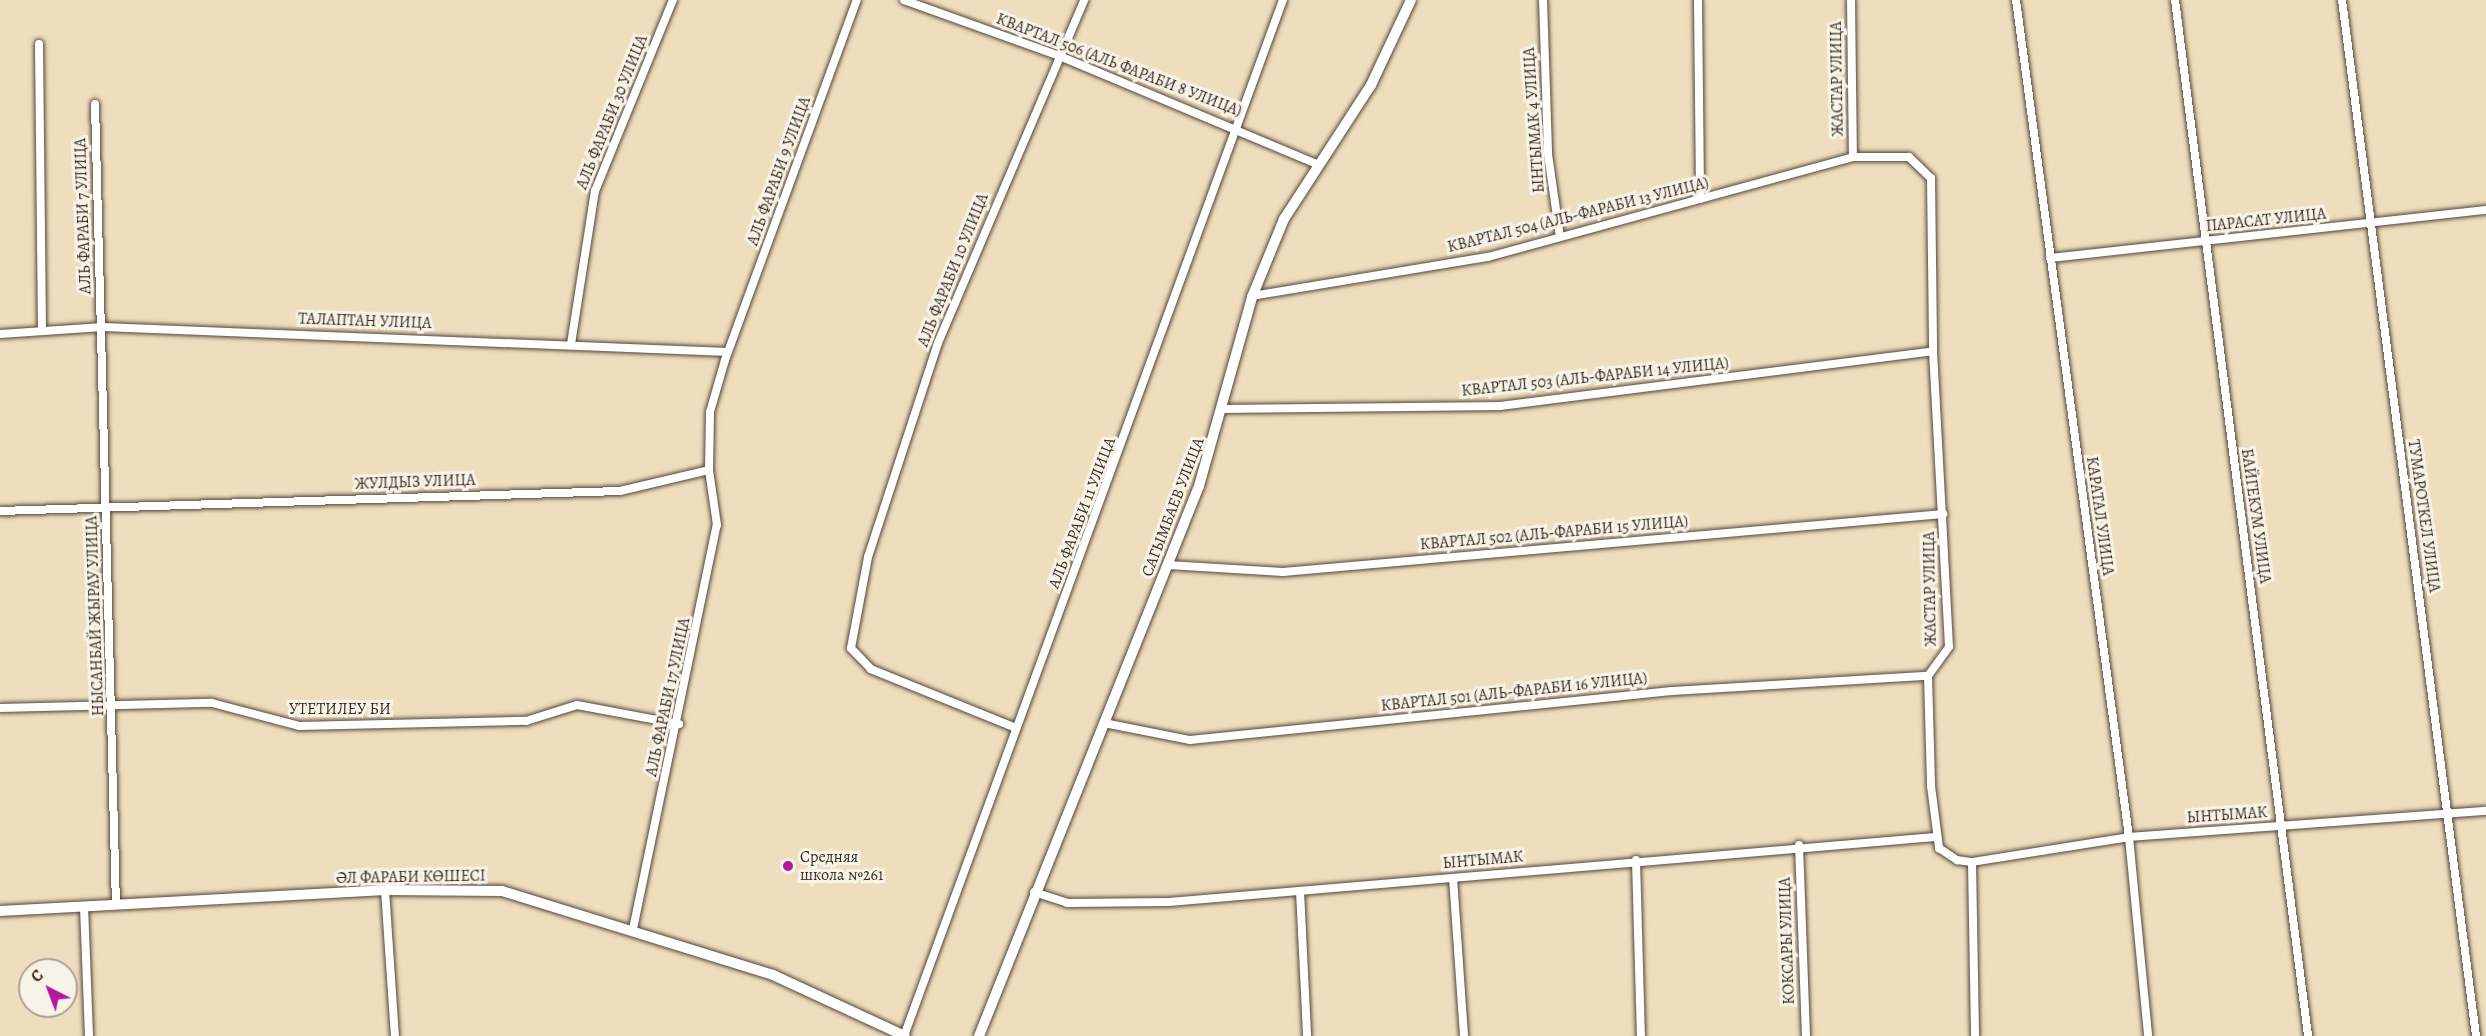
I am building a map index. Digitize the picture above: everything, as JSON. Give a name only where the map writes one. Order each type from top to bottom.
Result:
[{"type":"street","name":"АЛЬ ФАРАБИ 30 УЛИЦА","points":[[571,344],[595,191],[672,0]]},
{"type":"street","name":"АЛЬ ФАРАБИ 9 УЛИЦА","points":[[728,352],[857,0]]},
{"type":"street","name":"КВАРТАЛ 506 (АЛЬ ФАРАБИ 8 УЛИЦА)","points":[[904,0],[1062,57],[1238,128],[1319,165]]},
{"type":"street","name":"АЛЬ ФАРАБИ 10 УЛИЦА","points":[[1016,728],[858,659],[851,648],[868,557],[938,343],[1062,57],[1084,0]]},
{"type":"street","name":"АЛЬ ФАРАБИ 11 УЛИЦА","points":[[905,1036],[1283,0]]},
{"type":"street","name":"САГЫМБАЕВ УЛИЦА","points":[[979,1036],[1034,892],[1168,565],[1224,409],[1252,296],[1284,219],[1371,85],[1411,0]]},
{"type":"street","name":"ЫНТЫМАК 4 УЛИЦА","points":[[1543,0],[1548,143],[1560,237]]},
{"type":"street","points":[[1698,0],[1700,199]]},
{"type":"street","name":"ЖАСТАР УЛИЦА","points":[[1851,0],[1853,157]]},
{"type":"street","name":"КАРАТАЛ УЛИЦА","points":[[2016,0],[2129,837],[2148,1036]]},
{"type":"street","name":"БАЙГЕКУМ УЛИЦА","points":[[2175,0],[2204,242],[2308,1036]]},
{"type":"street","name":"ТУМАРОТКЕЛ УЛИЦА","points":[[2342,0],[2367,224],[2450,814],[2476,1036]]},
{"type":"street","points":[[39,44],[42,331]]},
{"type":"street","name":"АЛЬ ФАРАБИ 7 УЛИЦА","points":[[95,104],[103,327]]},
{"type":"street","name":"КВАРТАЛ 504 (АЛЬ-ФАРАБИ 13 УЛИЦА)","points":[[1252,296],[1353,283],[1560,237],[1853,157],[1909,156]]},
{"type":"street","name":"ЖАСТАР УЛИЦА","points":[[1909,156],[1931,177],[1933,351],[1949,647],[1928,676]]},
{"type":"street","name":"ПАРАСАТ УЛИЦА","points":[[2050,258],[2486,210]]},
{"type":"street","name":"ТАЛАПТАН УЛИЦА","points":[[0,334],[103,327],[728,352]]},
{"type":"street","name":"НЫСАНБАЙ ЖЫРАУ УЛИЦА","points":[[103,327],[116,904]]},
{"type":"street","name":"КВАРТАЛ 503 (АЛЬ-ФАРАБИ 14 УЛИЦА)","points":[[1224,409],[1500,406],[1933,351]]},
{"type":"street","points":[[709,470],[710,412],[728,352]]},
{"type":"street","name":"ЖУЛДЫЗ УЛИЦА","points":[[0,511],[620,491],[709,470]]},
{"type":"street","name":"АЛЬ ФАРАБИ 17 УЛИЦА","points":[[633,929],[679,724],[717,525],[709,470]]},
{"type":"street","name":"КВАРТАЛ 502 (АЛЬ-ФАРАБИ 15 УЛИЦА)","points":[[1168,565],[1283,572],[1943,514]]},
{"type":"street","points":[[1928,676],[1935,837],[1947,855],[1972,862],[1975,1036]]},
{"type":"street","name":"КВАРТАЛ 501 (АЛЬ-ФАРАБИ 16 УЛИЦА)","points":[[1104,723],[1190,740],[1672,691],[1928,676]]},
{"type":"street","name":"УТЕТИЛЕУ БИ","points":[[0,708],[212,703],[299,726],[526,721],[577,705],[679,724]]},
{"type":"street","name":"ЫНТЫМАК","points":[[1972,862],[2129,837],[2486,811]]},
{"type":"street","name":"ЫНТЫМАК","points":[[1034,892],[1068,903],[1100,904],[1300,891],[1799,846],[1935,837]]},
{"type":"street","name":"КОКСАРЫ УЛИЦА","points":[[1799,846],[1806,1036]]},
{"type":"street","points":[[1636,860],[1641,1036]]},
{"type":"street","points":[[1453,878],[1464,1036]]},
{"type":"street","points":[[385,890],[395,1036]]},
{"type":"street","name":"ӘЛ ФАРАБИ КӨШЕСІ","points":[[0,911],[385,890],[502,891],[633,929],[773,975],[905,1036]]},
{"type":"street","points":[[1300,891],[1307,1036]]},
{"type":"street","points":[[84,906],[89,1036]]},
{"type":"place","name":"Средняя школа №261","points":[[788,866]]}]
